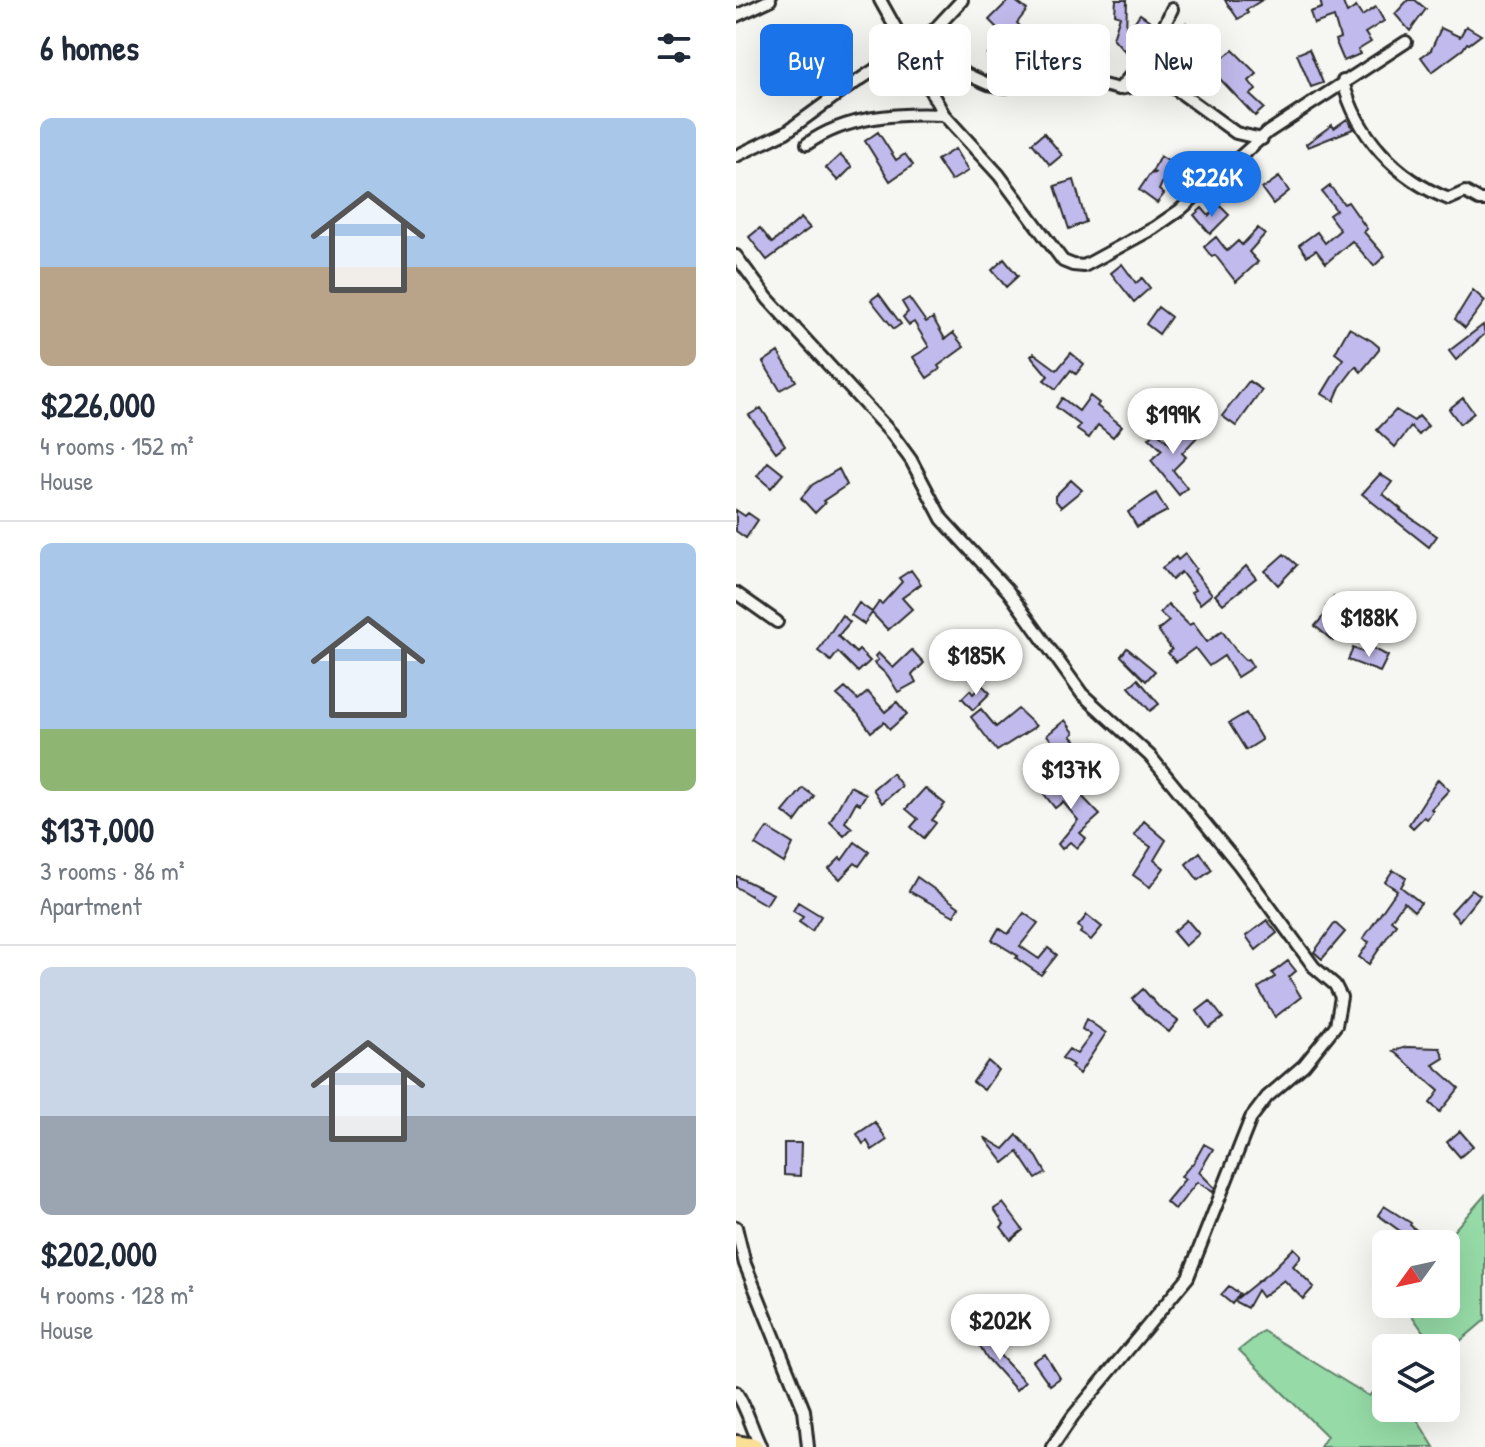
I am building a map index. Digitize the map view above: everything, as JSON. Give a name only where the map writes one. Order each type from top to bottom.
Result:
[{"type":"main road","points":[[736,1444],[754,1447]]},
{"type":"street","points":[[736,16],[770,0]]},
{"type":"street","points":[[880,0],[893,24]]},
{"type":"street","points":[[940,24],[962,0]]},
{"type":"street","points":[[1119,89],[1153,50],[1172,9]]},
{"type":"street","points":[[934,96],[944,115],[999,175],[1063,261],[1084,266],[1154,228],[1180,210],[1268,132],[1406,42]]},
{"type":"street","points":[[971,76],[1006,87],[1066,67],[1076,69],[1099,84],[1119,89],[1146,84],[1170,85],[1236,133],[1262,139]]},
{"type":"street","points":[[736,156],[786,132],[869,75]]},
{"type":"street","points":[[1343,81],[1347,99],[1365,133],[1403,174],[1428,191],[1449,199],[1465,192],[1485,200]]},
{"type":"street","points":[[807,144],[817,137],[873,117],[944,115]]},
{"type":"street","points":[[736,256],[768,299],[892,434],[911,460],[942,519],[1008,591],[1082,694],[1150,756],[1239,865],[1314,967],[1335,985],[1341,997],[1336,1025],[1323,1043],[1284,1085],[1267,1097],[1251,1118],[1188,1277],[1073,1416],[1052,1447]]},
{"type":"street","points":[[736,593],[777,622]]},
{"type":"street","points":[[736,1227],[745,1264],[804,1410],[808,1447]]},
{"type":"street","points":[[736,1392],[748,1410],[749,1425],[761,1447]]},
{"type":"green space","points":[[1485,1195],[1485,1320],[1460,1341],[1460,1334],[1425,1334],[1414,1318],[1460,1318],[1460,1230],[1454,1230]]},
{"type":"green space","points":[[1263,1331],[1369,1396],[1372,1393],[1372,1422],[1418,1422],[1434,1447],[1320,1447],[1327,1436],[1239,1350]]},
{"type":"building","points":[[1009,0],[1014,0],[1027,10],[1018,24],[993,24],[989,20]]},
{"type":"building","points":[[1116,0],[1127,0],[1126,52],[1113,38],[1120,16],[1115,14]]},
{"type":"building","points":[[1225,0],[1262,0],[1238,19]]},
{"type":"building","points":[[1320,0],[1342,0],[1347,13],[1356,7],[1362,16],[1376,7],[1384,21],[1365,33],[1371,42],[1358,50],[1360,54],[1344,61],[1335,40],[1340,38],[1334,17],[1314,24],[1310,12],[1322,8]]},
{"type":"building","points":[[1408,0],[1415,0],[1426,9],[1410,31],[1395,14]]},
{"type":"building","points":[[1140,14],[1152,24],[1133,24]]},
{"type":"building","points":[[1466,26],[1481,35],[1432,72],[1421,57],[1431,50],[1441,28],[1460,37]]},
{"type":"building","points":[[1309,49],[1323,83],[1311,87],[1297,54]]},
{"type":"building","points":[[1233,50],[1257,74],[1249,81],[1256,90],[1250,95],[1264,108],[1255,116],[1221,80],[1221,59]]},
{"type":"building","points":[[1347,119],[1353,129],[1308,147],[1306,144],[1332,125],[1334,128]]},
{"type":"building","points":[[878,132],[896,160],[905,154],[913,165],[890,181],[865,141]]},
{"type":"building","points":[[1044,133],[1062,155],[1050,165],[1032,143]]},
{"type":"building","points":[[955,149],[968,171],[951,181],[937,160]]},
{"type":"building","points":[[840,155],[852,167],[838,181],[826,168]]},
{"type":"building","points":[[1160,156],[1171,163],[1159,190],[1164,194],[1157,203],[1139,190],[1150,174],[1156,173],[1152,172]]},
{"type":"building","points":[[1279,177],[1289,191],[1273,204],[1262,189]]},
{"type":"building","points":[[1074,180],[1086,222],[1069,229],[1055,186]]},
{"type":"building","points":[[1330,186],[1344,204],[1348,202],[1367,229],[1364,232],[1385,256],[1374,266],[1352,241],[1326,263],[1316,250],[1307,256],[1299,245],[1317,232],[1325,243],[1340,230],[1329,215],[1336,210],[1322,192]]},
{"type":"building","points":[[1219,205],[1229,215],[1210,234],[1194,215],[1202,208],[1209,216]]},
{"type":"building","points":[[801,218],[810,228],[767,260],[749,237],[760,228],[772,243]]},
{"type":"building","points":[[1258,228],[1265,234],[1249,252],[1258,262],[1236,282],[1215,255],[1212,257],[1204,247],[1216,237],[1227,251],[1238,241],[1242,245]]},
{"type":"building","points":[[1004,259],[1018,276],[1006,287],[992,270]]},
{"type":"building","points":[[1122,264],[1136,283],[1142,278],[1150,288],[1134,302],[1111,273]]},
{"type":"building","points":[[1473,290],[1485,301],[1465,328],[1455,319]]},
{"type":"building","points":[[879,294],[901,324],[894,329],[871,300]]},
{"type":"building","points":[[909,298],[926,322],[933,318],[945,339],[953,333],[964,347],[927,378],[913,357],[929,347],[914,322],[909,325],[903,317],[908,312],[902,302]]},
{"type":"building","points":[[1158,307],[1171,317],[1159,334],[1146,324]]},
{"type":"building","points":[[1483,325],[1485,334],[1456,360],[1449,351]]},
{"type":"building","points":[[1349,328],[1372,341],[1379,350],[1361,372],[1356,366],[1334,401],[1322,394],[1343,359],[1335,353]]},
{"type":"building","points":[[778,352],[796,381],[780,390],[763,362]]},
{"type":"building","points":[[1034,353],[1057,370],[1071,353],[1084,364],[1076,374],[1071,370],[1056,389],[1044,380],[1048,376],[1031,356]]},
{"type":"building","points":[[1249,381],[1262,390],[1236,426],[1222,416]]},
{"type":"building","points":[[1090,396],[1099,403],[1097,406],[1122,426],[1113,437],[1098,425],[1089,438],[1077,430],[1080,425],[1056,407],[1062,398],[1079,411]]},
{"type":"building","points":[[1463,398],[1474,413],[1460,424],[1449,409]]},
{"type":"building","points":[[761,408],[785,445],[776,452],[749,415]]},
{"type":"building","points":[[1396,410],[1414,421],[1419,416],[1428,426],[1419,435],[1411,427],[1395,447],[1377,430]]},
{"type":"building","points":[[1190,426],[1199,435],[1182,453],[1186,457],[1173,470],[1187,488],[1179,495],[1151,460],[1162,450],[1149,438],[1156,431],[1171,445]]},
{"type":"building","points":[[768,462],[783,474],[771,488],[757,476]]},
{"type":"building","points":[[839,469],[847,485],[823,501],[825,503],[815,513],[801,498],[812,485]]},
{"type":"building","points":[[1380,474],[1392,482],[1383,494],[1437,536],[1429,547],[1362,494]]},
{"type":"building","points":[[1071,480],[1082,490],[1061,507],[1055,496]]},
{"type":"building","points":[[1156,493],[1167,511],[1137,527],[1128,512]]},
{"type":"building","points":[[736,510],[758,520],[746,538],[736,531]]},
{"type":"building","points":[[1185,554],[1212,594],[1200,604],[1191,592],[1195,590],[1181,572],[1172,580],[1162,568]]},
{"type":"building","points":[[1284,554],[1297,565],[1278,585],[1265,571]]},
{"type":"building","points":[[1246,566],[1256,578],[1223,604],[1215,595]]},
{"type":"building","points":[[911,570],[921,584],[902,598],[912,609],[888,630],[872,613],[864,624],[851,615],[859,603],[872,612],[902,582],[899,578]]},
{"type":"building","points":[[1334,597],[1346,607],[1331,625],[1340,631],[1333,641],[1315,626],[1329,610],[1326,607]]},
{"type":"building","points":[[1168,604],[1189,625],[1193,623],[1207,642],[1222,631],[1253,667],[1237,677],[1224,656],[1209,666],[1195,648],[1176,662],[1168,653],[1172,650],[1158,630],[1169,621],[1160,613]]},
{"type":"building","points":[[842,615],[850,622],[838,636],[870,661],[858,672],[838,652],[831,661],[818,651]]},
{"type":"building","points":[[1371,647],[1388,656],[1380,672],[1348,660],[1353,648],[1368,654]]},
{"type":"building","points":[[1127,648],[1155,671],[1146,681],[1121,656]]},
{"type":"building","points":[[912,650],[924,663],[912,675],[916,682],[898,692],[888,676],[874,663],[878,660],[875,656],[878,653],[893,668]]},
{"type":"building","points":[[1138,679],[1159,704],[1150,711],[1129,687]]},
{"type":"building","points":[[982,685],[990,693],[973,710],[962,698],[970,690],[973,694]]},
{"type":"building","points":[[845,688],[858,700],[868,692],[885,712],[897,702],[907,714],[890,729],[884,722],[871,732],[858,714],[837,695]]},
{"type":"building","points":[[981,709],[996,727],[1018,709],[1036,726],[997,751],[971,717]]},
{"type":"building","points":[[1246,713],[1262,740],[1246,750],[1229,723]]},
{"type":"building","points":[[1065,720],[1074,733],[1071,736],[1090,754],[1078,763],[1063,747],[1059,751],[1047,735]]},
{"type":"building","points":[[892,773],[902,786],[882,803],[873,789]]},
{"type":"building","points":[[1051,777],[1068,797],[1076,790],[1100,815],[1080,833],[1086,838],[1077,848],[1070,842],[1062,849],[1058,844],[1078,820],[1063,802],[1055,808],[1044,794],[1039,784]]},
{"type":"building","points":[[1438,779],[1449,790],[1431,809],[1433,811],[1427,819],[1424,817],[1413,828],[1409,824]]},
{"type":"building","points":[[850,786],[866,794],[860,804],[856,802],[845,822],[852,828],[844,836],[830,822]]},
{"type":"building","points":[[803,788],[814,796],[795,822],[783,812]]},
{"type":"building","points":[[925,788],[945,804],[932,820],[936,823],[924,838],[911,827],[918,819],[906,809]]},
{"type":"building","points":[[1144,821],[1166,840],[1154,860],[1164,868],[1150,887],[1133,875],[1151,847],[1134,835]]},
{"type":"building","points":[[767,828],[793,844],[784,863],[755,845]]},
{"type":"building","points":[[855,842],[869,852],[859,866],[855,863],[840,879],[829,869],[840,858],[842,860]]},
{"type":"building","points":[[1200,852],[1212,870],[1198,880],[1186,864]]},
{"type":"building","points":[[1393,870],[1406,878],[1401,887],[1421,903],[1414,911],[1404,902],[1391,920],[1396,924],[1369,964],[1359,957],[1369,942],[1363,939],[1397,890],[1385,882]]},
{"type":"building","points":[[736,876],[773,894],[766,905],[736,887]]},
{"type":"building","points":[[917,877],[959,907],[954,916],[909,891]]},
{"type":"building","points":[[1472,889],[1480,895],[1459,921],[1451,912]]},
{"type":"building","points":[[798,902],[821,916],[812,931],[799,922],[803,917],[793,911]]},
{"type":"building","points":[[1024,913],[1038,923],[1020,946],[1039,959],[1048,948],[1057,955],[1041,975],[992,940],[999,928],[1008,934]]},
{"type":"building","points":[[1087,915],[1102,927],[1091,940],[1080,933],[1082,930],[1078,926]]},
{"type":"building","points":[[1187,920],[1199,934],[1185,946],[1173,932]]},
{"type":"building","points":[[1267,920],[1277,933],[1256,950],[1246,936]]},
{"type":"building","points":[[1335,923],[1345,932],[1322,959],[1314,952]]},
{"type":"building","points":[[1288,961],[1296,971],[1289,977],[1301,997],[1275,1017],[1258,988],[1275,977],[1272,973]]},
{"type":"building","points":[[1143,989],[1158,1006],[1178,1021],[1169,1032],[1132,999]]},
{"type":"building","points":[[1210,1001],[1223,1018],[1209,1028],[1197,1011]]},
{"type":"building","points":[[1086,1019],[1106,1033],[1079,1074],[1071,1067],[1073,1065],[1062,1058],[1069,1049],[1077,1054],[1091,1035],[1082,1029]]},
{"type":"building","points":[[1407,1047],[1440,1048],[1444,1058],[1433,1065],[1459,1088],[1440,1112],[1430,1103],[1439,1091],[1393,1051]]},
{"type":"building","points":[[988,1061],[998,1070],[984,1090],[973,1082]]},
{"type":"building","points":[[875,1122],[887,1140],[872,1150],[867,1141],[863,1144],[857,1134]]},
{"type":"building","points":[[1460,1131],[1473,1146],[1460,1157],[1447,1142]]},
{"type":"building","points":[[1017,1135],[1037,1157],[1046,1173],[1036,1179],[1018,1152],[1004,1163],[984,1137],[1004,1149]]},
{"type":"building","points":[[784,1143],[801,1143],[800,1176],[784,1175]]},
{"type":"building","points":[[1204,1144],[1213,1149],[1199,1172],[1215,1188],[1213,1192],[1197,1182],[1175,1210],[1166,1202],[1185,1179],[1181,1176]]},
{"type":"building","points":[[1003,1203],[1023,1230],[1011,1240],[1001,1227],[1004,1224],[994,1209]]},
{"type":"building","points":[[1384,1206],[1411,1223],[1416,1230],[1399,1230],[1378,1215]]},
{"type":"building","points":[[1294,1248],[1300,1258],[1293,1266],[1314,1287],[1303,1299],[1284,1280],[1262,1297],[1257,1290],[1247,1308],[1234,1301],[1232,1304],[1221,1295],[1229,1286],[1240,1294],[1235,1300]]},
{"type":"building","points":[[988,1334],[995,1344],[992,1347],[1025,1382],[1016,1390],[987,1358],[976,1339]]},
{"type":"building","points":[[1045,1354],[1060,1378],[1050,1385],[1033,1361]]}]
